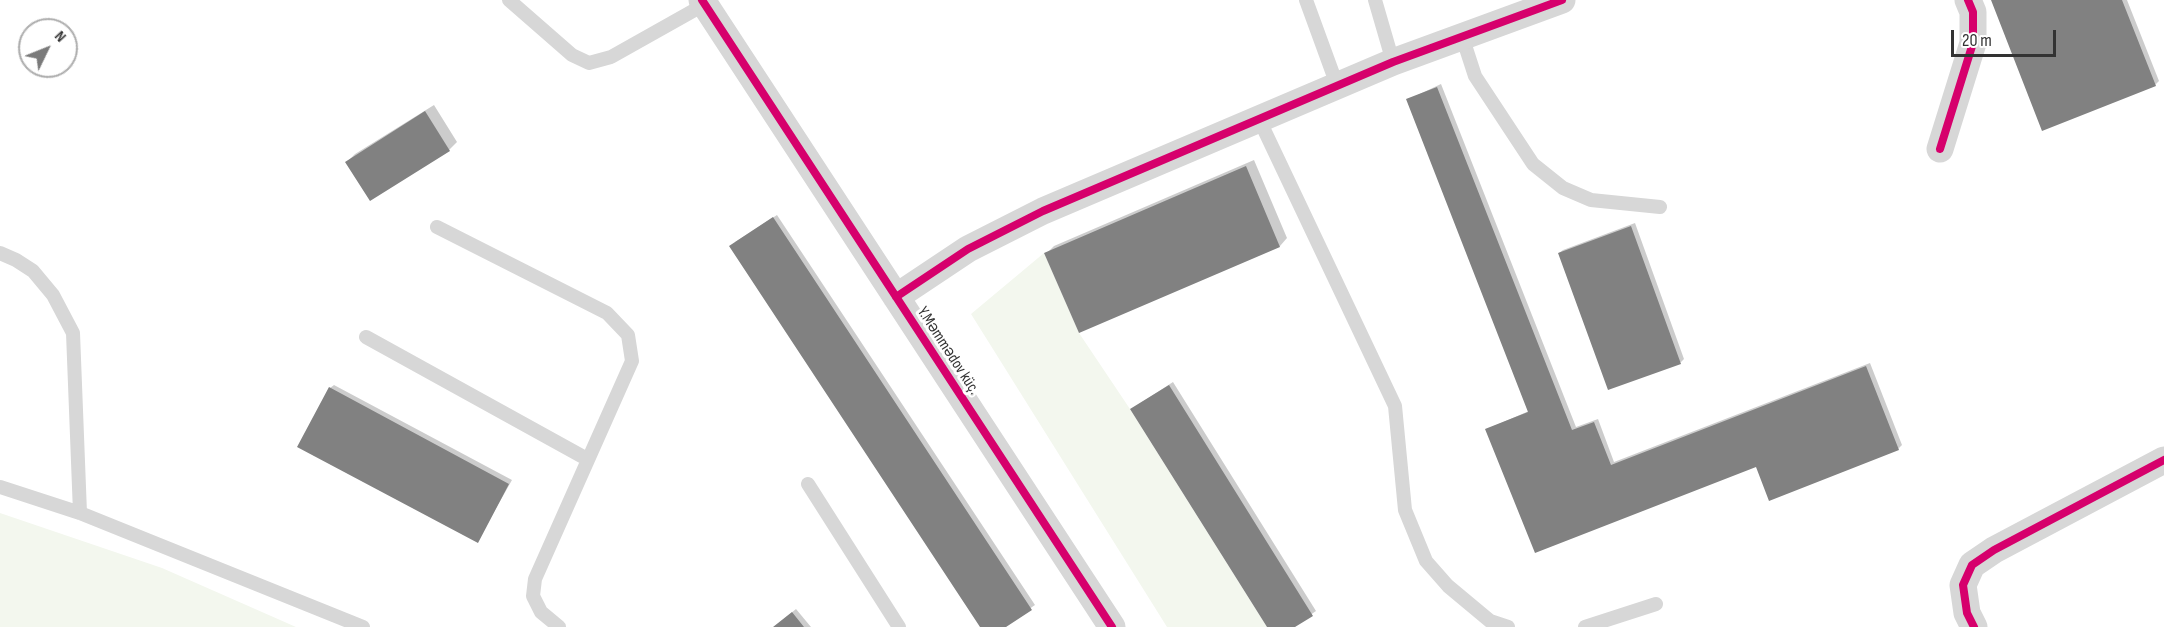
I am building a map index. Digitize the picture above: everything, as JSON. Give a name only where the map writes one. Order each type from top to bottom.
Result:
[{"type":"street","points":[[896,297],[997,233],[1043,211],[1393,62],[1562,0]]},
{"type":"street","points":[[1940,149],[1973,43],[1973,12],[1968,0]]},
{"type":"street","name":"Y.Məmmədov küç.","points":[[706,1],[1104,625]]},
{"type":"street","points":[[1974,627],[1967,613],[1963,585],[1972,565],[2164,460]]},
{"type":"lane","points":[[509,0],[572,55],[589,63],[611,57],[706,1]]},
{"type":"lane","points":[[1306,0],[1337,85]]},
{"type":"lane","points":[[1375,0],[1393,62]]},
{"type":"lane","points":[[1462,36],[1475,76],[1533,164],[1563,188],[1591,200],[1660,207]]},
{"type":"lane","points":[[1259,119],[1395,406],[1406,510],[1426,561],[1448,586],[1490,621],[1508,627]]},
{"type":"lane","points":[[437,227],[607,313],[628,335],[632,361],[535,579],[533,596],[541,612],[559,627]]},
{"type":"lane","points":[[0,253],[33,271],[53,295],[73,333],[80,513]]},
{"type":"lane","points":[[366,338],[587,459]]},
{"type":"lane","points":[[808,484],[899,627]]},
{"type":"lane","points":[[0,487],[80,513],[363,627]]},
{"type":"lane","points":[[1585,627],[1656,604]]},
{"type":"shaded area","points":[[1044,253],[1079,333],[1130,409],[1267,627],[1167,627],[971,314]]},
{"type":"shaded area","points":[[0,513],[162,568],[296,627],[0,627]]},
{"type":"building","points":[[1991,0],[2122,0],[2156,86],[2042,131]]},
{"type":"building","points":[[1437,87],[1572,430],[1594,422],[1611,465],[1866,366],[1899,450],[1769,501],[1756,467],[1535,553],[1485,429],[1528,412],[1406,99]]},
{"type":"building","points":[[425,111],[450,151],[370,201],[345,162]]},
{"type":"building","points":[[1246,166],[1280,247],[1079,333],[1044,253]]},
{"type":"building","points":[[773,217],[1032,610],[1006,627],[980,627],[729,246]]},
{"type":"building","points":[[1631,226],[1681,364],[1608,390],[1558,253]]},
{"type":"building","points":[[1169,385],[1313,616],[1295,627],[1267,627],[1130,409]]},
{"type":"building","points":[[329,387],[509,484],[478,543],[297,447]]},
{"type":"building","points":[[792,612],[804,627],[773,627]]},
{"type":"cycle path","points":[[702,0],[1112,627]]},
{"type":"cycle path","points":[[896,297],[968,249],[1043,211],[1393,62],[1562,0]]},
{"type":"cycle path","points":[[1940,149],[1973,43],[1973,12],[1968,0]]},
{"type":"cycle path","points":[[1974,627],[1967,613],[1963,585],[1972,565],[1994,550],[2164,460]]}]
